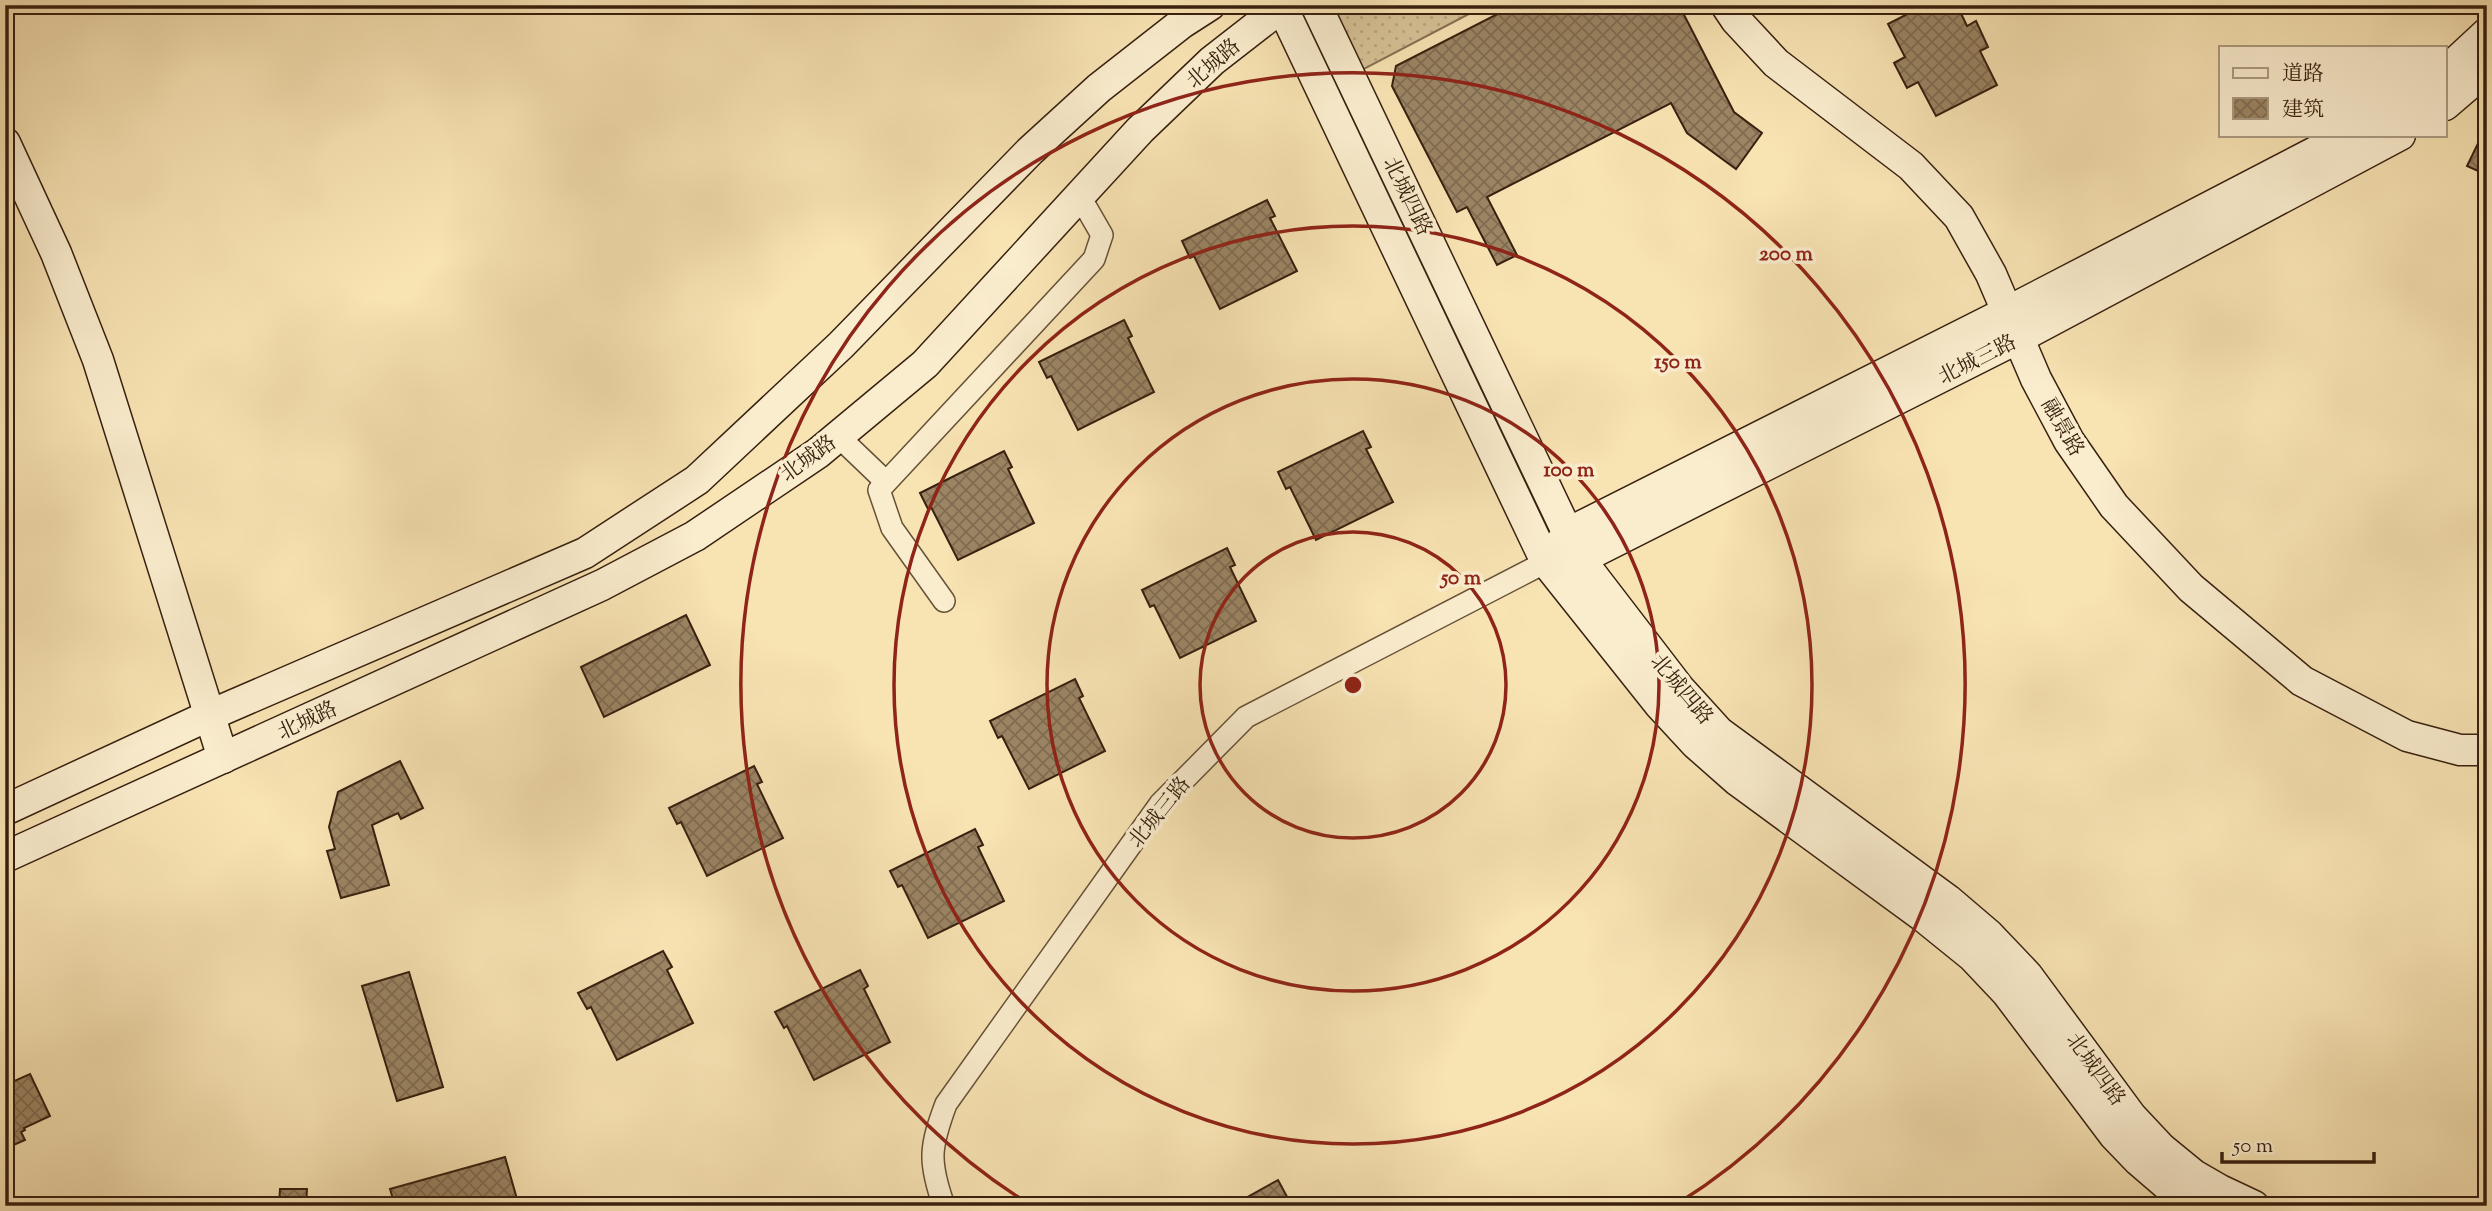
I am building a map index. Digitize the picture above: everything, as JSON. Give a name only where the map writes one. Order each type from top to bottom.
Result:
[{"type":"main road","name":"北城路","points":[[5,810],[208,716],[585,553],[697,480],[841,345],[1050,133],[1099,88],[1182,23],[1210,5]]},
{"type":"main road","name":"北城四路","points":[[1316,5],[1574,546],[1679,688],[1719,732],[1948,900],[1989,935],[2027,975],[2131,1116],[2161,1148],[2193,1175],[2254,1206]]},
{"type":"main road","name":"融景路","points":[[1726,5],[1736,20],[1776,63],[1911,166],[1944,200],[1970,234],[2036,379],[2069,441],[2114,506],[2191,589],[2302,681],[2407,736],[2460,750],[2487,750]]},
{"type":"main road","name":"北城路","points":[[5,857],[602,585],[695,536],[818,453],[925,364],[1140,130],[1212,61],[1283,6]]},
{"type":"main road","name":"北城四路","points":[[1283,6],[1546,562],[1659,704],[1696,744],[1738,780],[1972,956],[2007,993],[2114,1135],[2157,1177],[2196,1206]]},
{"type":"main road","points":[[2446,71],[2487,33]]},
{"type":"main road","points":[[2446,104],[2487,69]]},
{"type":"main road","name":"北城三路","points":[[2013,325],[2346,136]]},
{"type":"main road","name":"北城三路","points":[[1546,562],[2013,325],[2398,136]]},
{"type":"main road","points":[[5,143],[56,253],[98,360],[223,758]]},
{"type":"street","points":[[944,601],[892,528],[878,491],[1094,259],[1102,235],[1079,195]]},
{"type":"street","points":[[838,436],[885,481]]},
{"type":"street","name":"北城三路","points":[[944,1206],[934,1176],[933,1138],[946,1104],[1160,804],[1246,717],[1546,562]]},
{"type":"shaded area","points":[[1340,5],[1486,5],[1362,70],[1335,19]]},
{"type":"building","points":[[1515,5],[1679,5],[1734,112],[1762,133],[1736,169],[1687,133],[1671,103],[1487,197],[1517,255],[1497,265],[1467,207],[1457,212],[1392,86],[1396,66]]},
{"type":"building","points":[[1925,5],[1957,5],[1967,26],[1976,21],[1988,47],[1980,51],[1997,85],[1936,116],[1918,82],[1907,88],[1894,63],[1905,57],[1888,24]]},
{"type":"building","points":[[2487,125],[2487,175],[2467,166]]},
{"type":"building","points":[[1267,200],[1275,216],[1270,218],[1297,271],[1220,309],[1194,256],[1190,258],[1182,241]]},
{"type":"building","points":[[1124,320],[1132,336],[1128,338],[1154,392],[1078,430],[1051,376],[1047,378],[1039,362]]},
{"type":"building","points":[[1363,431],[1371,447],[1366,449],[1393,502],[1316,540],[1290,487],[1286,489],[1278,472]]},
{"type":"building","points":[[1004,451],[1012,467],[1008,469],[1034,523],[958,560],[931,507],[928,509],[920,493]]},
{"type":"building","points":[[1227,548],[1235,565],[1230,567],[1256,621],[1180,658],[1154,605],[1150,607],[1142,590]]},
{"type":"building","points":[[686,615],[710,665],[604,717],[581,667]]},
{"type":"building","points":[[1075,679],[1083,696],[1079,698],[1105,751],[1029,789],[1002,736],[998,738],[990,721]]},
{"type":"building","points":[[400,761],[423,808],[401,819],[398,813],[372,825],[389,885],[341,898],[327,851],[335,849],[329,827],[338,792]]},
{"type":"building","points":[[754,766],[762,782],[757,784],[783,838],[707,876],[681,822],[677,824],[669,808]]},
{"type":"building","points":[[975,829],[983,845],[978,847],[1004,901],[928,938],[902,885],[898,887],[890,871]]},
{"type":"building","points":[[663,951],[672,967],[667,970],[693,1023],[617,1060],[591,1007],[587,1009],[578,993]]},
{"type":"building","points":[[860,970],[868,986],[864,989],[890,1042],[814,1080],[787,1026],[784,1028],[775,1012]]},
{"type":"building","points":[[409,972],[443,1087],[397,1101],[362,986]]},
{"type":"building","points":[[30,1074],[50,1116],[24,1128],[21,1132],[25,1140],[9,1147],[5,1138],[5,1089],[13,1086],[12,1082]]},
{"type":"building","points":[[505,1157],[519,1206],[395,1206],[390,1189]]},
{"type":"building","points":[[1278,1180],[1292,1206],[1231,1206]]},
{"type":"building","points":[[280,1189],[307,1189],[306,1206],[279,1206]]}]
